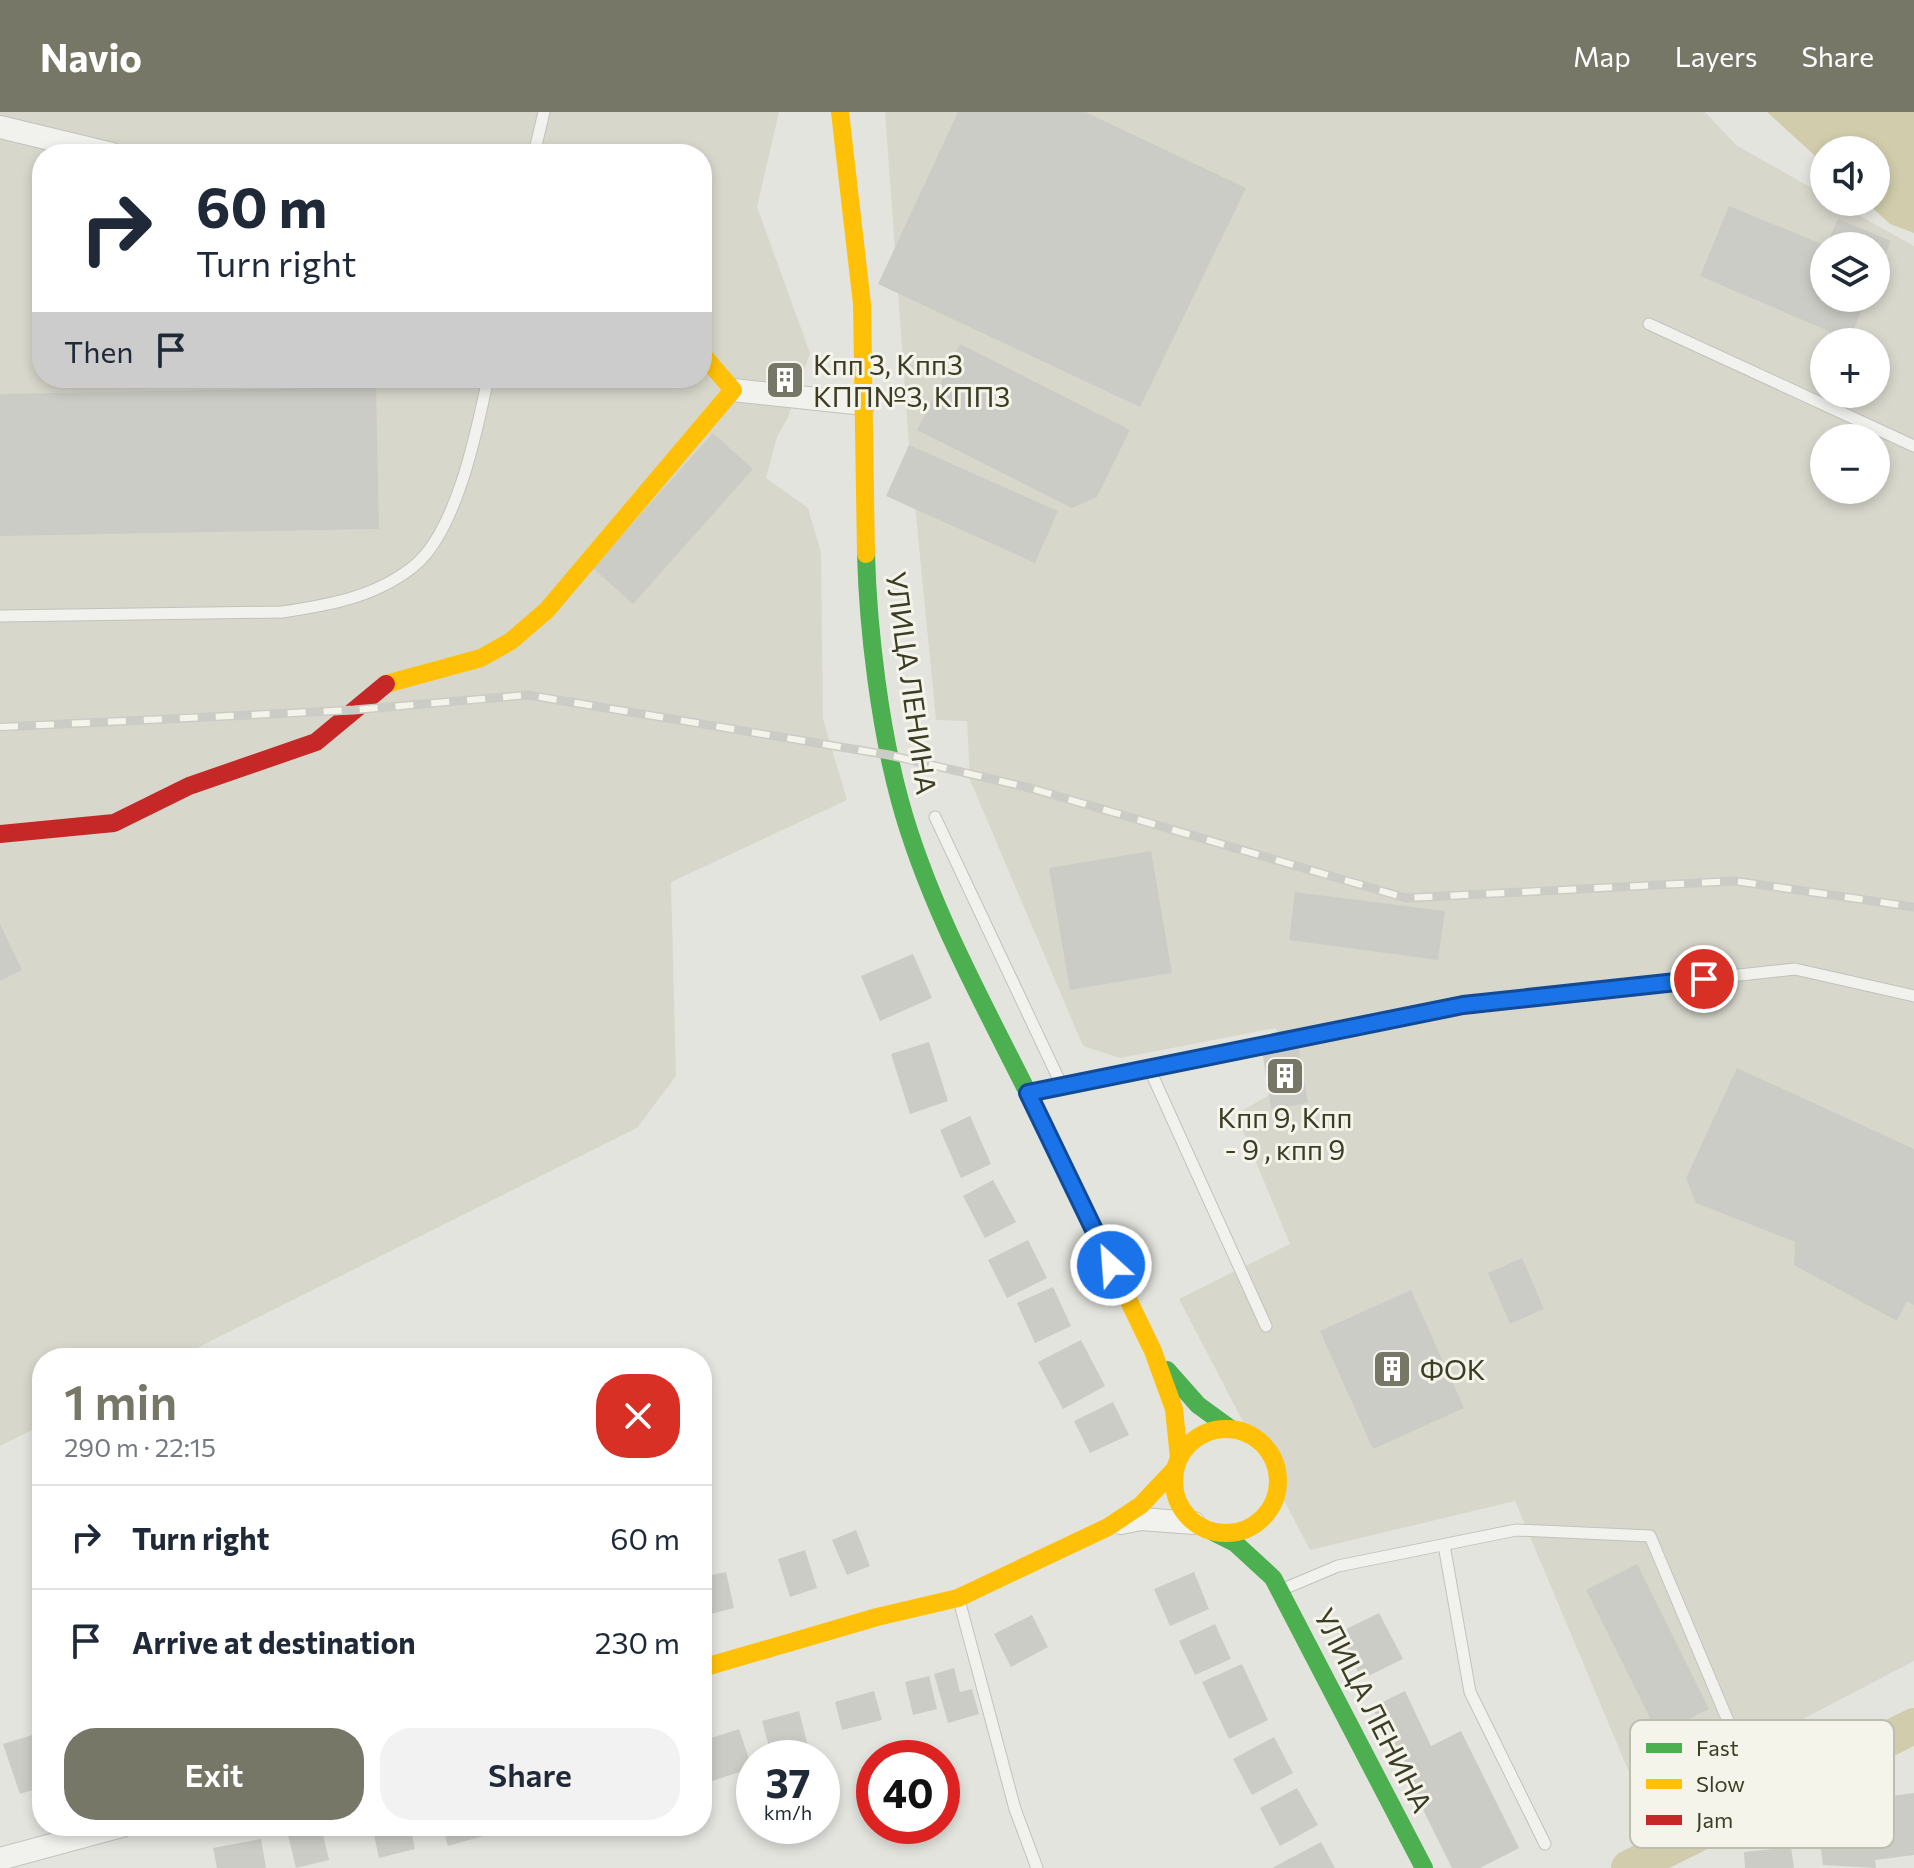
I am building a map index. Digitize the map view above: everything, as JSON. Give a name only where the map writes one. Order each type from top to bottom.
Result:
[{"type":"street","name":"УЛИЦА ЛЕНИНА","points":[[840,112],[859,260],[867,591],[889,755],[900,803],[931,892],[1153,1351]]},
{"type":"street","points":[[0,127],[71,144]]},
{"type":"street","points":[[712,366],[733,390],[864,404]]},
{"type":"street","points":[[0,834],[114,823],[189,786],[316,742],[382,686],[406,676],[448,669],[481,658],[511,641],[547,610],[733,390]]},
{"type":"street","points":[[1153,1351],[1189,1396],[1231,1429],[1262,1442],[1273,1456],[1278,1472],[1266,1546],[1276,1584]]},
{"type":"street","points":[[1153,1351],[1174,1409],[1177,1499],[1204,1528],[1235,1543],[1276,1584]]},
{"type":"street","points":[[712,1665],[877,1617],[958,1598],[1108,1527],[1141,1505],[1200,1435],[1231,1429]]},
{"type":"street","points":[[1108,1527],[1141,1519],[1231,1534],[1248,1529],[1262,1520],[1272,1506]]},
{"type":"street","name":"УЛИЦА ЛЕНИНА","points":[[1276,1584],[1424,1868]]},
{"type":"street","points":[[0,1859],[85,1836]]},
{"type":"lane","points":[[536,144],[544,112]]},
{"type":"lane","points":[[1649,324],[1914,446]]},
{"type":"lane","points":[[0,616],[282,612],[326,606],[372,592],[416,565],[436,537],[457,494],[477,434],[486,388]]},
{"type":"lane","points":[[935,817],[1062,1086]]},
{"type":"lane","points":[[1028,1093],[1463,1005],[1795,969],[1914,996]]},
{"type":"lane","points":[[1149,1068],[1266,1326]]},
{"type":"lane","points":[[1276,1584],[1338,1566],[1516,1530],[1650,1536],[1728,1720]]},
{"type":"lane","points":[[1444,1545],[1470,1692],[1545,1844]]},
{"type":"lane","points":[[958,1598],[1015,1809],[1037,1868]]},
{"type":"shaded area","points":[[0,112],[779,112],[757,207],[810,353],[788,417],[777,437],[766,478],[808,508],[821,552],[823,719],[847,800],[671,882],[676,1076],[637,1128],[197,1348],[32,1348],[32,1430],[0,1446]]},
{"type":"shaded area","points":[[885,112],[1705,112],[1736,145],[1810,187],[1810,216],[1860,216],[1889,232],[1810,232],[1810,312],[1890,312],[1890,233],[1914,246],[1914,1661],[1801,1720],[1630,1720],[1630,1774],[1515,1501],[1310,1550],[1179,1299],[1290,1244],[1236,1114],[1287,1085],[1276,1028],[1120,1058],[1083,1046],[970,780],[967,721],[936,720],[909,444]]},
{"type":"shaded area","points":[[1767,112],[1914,112],[1914,233],[1890,224],[1881,216],[1890,216],[1890,136],[1810,136],[1810,151]]},
{"type":"building","points":[[958,112],[1085,112],[1246,188],[1140,407],[878,284]]},
{"type":"building","points":[[1729,206],[1810,239],[1810,312],[1861,312],[1854,328],[1821,328],[1700,276]]},
{"type":"building","points":[[1838,219],[1869,232],[1832,232]]},
{"type":"building","points":[[960,344],[1130,430],[1097,497],[1072,508],[917,430]]},
{"type":"building","name":"Кпп 3, Кпп3 КПП№3, КПП3","points":[[774,370],[800,376],[796,390],[771,384]]},
{"type":"building","points":[[376,388],[379,529],[0,536],[0,394]]},
{"type":"building","points":[[713,433],[753,469],[633,604],[593,568]]},
{"type":"building","points":[[909,445],[1058,511],[1035,563],[886,496]]},
{"type":"building","points":[[1151,851],[1172,973],[1070,990],[1049,868]]},
{"type":"building","points":[[1295,892],[1445,911],[1438,960],[1289,940]]},
{"type":"building","points":[[0,924],[22,970],[0,981]]},
{"type":"building","points":[[913,954],[932,998],[880,1021],[861,976]]},
{"type":"building","points":[[929,1042],[948,1101],[910,1114],[891,1054]]},
{"type":"building","name":"Кпп 9, Кпп - 9 , кпп 9","points":[[1298,1044],[1308,1103],[1271,1109],[1262,1049]]},
{"type":"building","points":[[1737,1068],[1914,1149],[1914,1305],[1907,1301],[1897,1321],[1794,1265],[1795,1242],[1696,1203],[1686,1178]]},
{"type":"building","points":[[970,1116],[991,1164],[961,1178],[940,1130]]},
{"type":"building","points":[[993,1180],[1016,1222],[985,1238],[963,1196]]},
{"type":"building","points":[[1028,1240],[1047,1278],[1007,1298],[988,1260]]},
{"type":"building","points":[[1522,1258],[1544,1309],[1510,1324],[1488,1273]]},
{"type":"building","points":[[1053,1287],[1071,1326],[1035,1343],[1017,1303]]},
{"type":"building","name":"ФОК","points":[[1411,1290],[1464,1408],[1373,1449],[1320,1331]]},
{"type":"building","points":[[1081,1340],[1105,1386],[1063,1409],[1038,1362]]},
{"type":"building","points":[[1113,1402],[1129,1435],[1090,1453],[1074,1421]]},
{"type":"building","points":[[856,1530],[870,1566],[847,1575],[832,1540]]},
{"type":"building","points":[[805,1550],[817,1588],[790,1597],[778,1559]]},
{"type":"building","points":[[1637,1564],[1709,1709],[1687,1720],[1651,1720],[1586,1590]]},
{"type":"building","points":[[726,1572],[734,1608],[712,1614],[712,1575]]},
{"type":"building","points":[[1194,1572],[1209,1609],[1170,1626],[1154,1589]]},
{"type":"building","points":[[1379,1613],[1403,1659],[1362,1679],[1338,1633]]},
{"type":"building","points":[[1032,1615],[1048,1647],[1011,1667],[994,1634]]},
{"type":"building","points":[[1215,1624],[1231,1659],[1195,1675],[1179,1641]]},
{"type":"building","points":[[1242,1664],[1268,1720],[1229,1739],[1202,1682]]},
{"type":"building","points":[[954,1668],[960,1692],[972,1689],[979,1714],[948,1723],[934,1674]]},
{"type":"building","points":[[929,1676],[937,1709],[913,1715],[905,1682]]},
{"type":"building","points":[[874,1691],[882,1720],[842,1730],[835,1702]]},
{"type":"building","points":[[1405,1691],[1431,1746],[1461,1731],[1519,1848],[1480,1868],[1452,1868],[1372,1707]]},
{"type":"building","points":[[799,1711],[806,1740],[767,1740],[762,1721]]},
{"type":"building","points":[[739,1729],[743,1740],[736,1740],[736,1773],[712,1781],[712,1738]]},
{"type":"building","points":[[32,1735],[32,1790],[20,1794],[3,1744]]},
{"type":"building","points":[[1274,1737],[1293,1773],[1252,1795],[1233,1759]]},
{"type":"building","points":[[1297,1788],[1318,1825],[1280,1846],[1260,1808]]},
{"type":"building","points":[[1914,1793],[1914,1855],[1875,1860],[1876,1868],[1823,1865],[1821,1848],[1894,1848],[1894,1796]]},
{"type":"building","points":[[288,1836],[323,1836],[329,1860],[296,1868]]},
{"type":"building","points":[[374,1836],[412,1836],[415,1849],[379,1858]]},
{"type":"building","points":[[445,1836],[483,1836],[448,1846]]},
{"type":"building","points":[[261,1839],[266,1868],[217,1868],[213,1848]]},
{"type":"building","points":[[1321,1842],[1335,1868],[1272,1868]]},
{"type":"building","points":[[1791,1848],[1794,1868],[1745,1868],[1744,1852]]},
{"type":"waterway","points":[[1894,1736],[1914,1726]]},
{"type":"waterway","points":[[1629,1868],[1669,1848]]},
{"type":"railway","points":[[0,727],[354,710],[528,695],[889,755],[1030,788],[1406,898],[1735,881],[1914,907]]},
{"type":"traffic: fast","points":[[866,554],[872,646],[881,711],[900,801],[944,922],[1040,1117]]},
{"type":"traffic: fast","points":[[1167,1370],[1198,1405],[1231,1429]]},
{"type":"traffic: fast","points":[[1213,1532],[1235,1543],[1273,1578],[1424,1868]]},
{"type":"traffic: slow","points":[[840,112],[862,304],[866,554]]},
{"type":"traffic: slow","points":[[386,684],[481,658],[511,641],[547,610],[733,390],[712,366]]},
{"type":"traffic: slow","points":[[1040,1117],[1153,1351],[1174,1409],[1179,1458]]},
{"type":"traffic: slow","points":[[1226,1429],[1246,1433],[1263,1444],[1274,1461],[1278,1481],[1274,1501],[1263,1518],[1246,1529],[1226,1533],[1206,1529],[1189,1518],[1178,1501],[1174,1481],[1178,1461],[1189,1444],[1206,1433],[1226,1429]]},
{"type":"traffic: slow","points":[[712,1665],[877,1617],[958,1598],[1108,1527],[1141,1505],[1175,1469]]},
{"type":"traffic: jam","points":[[0,834],[114,823],[189,786],[316,742],[386,684]]},
{"type":"place","name":"Кпп 3, Кпп3 КПП№3, КПП3","points":[[785,380]]},
{"type":"place","name":"Кпп 9, Кпп - 9 , кпп 9","points":[[1285,1076]]},
{"type":"place","name":"ФОК","points":[[1392,1369]]},
{"type":"route","points":[[1111,1265],[1028,1093],[1463,1005],[1704,979]]}]
